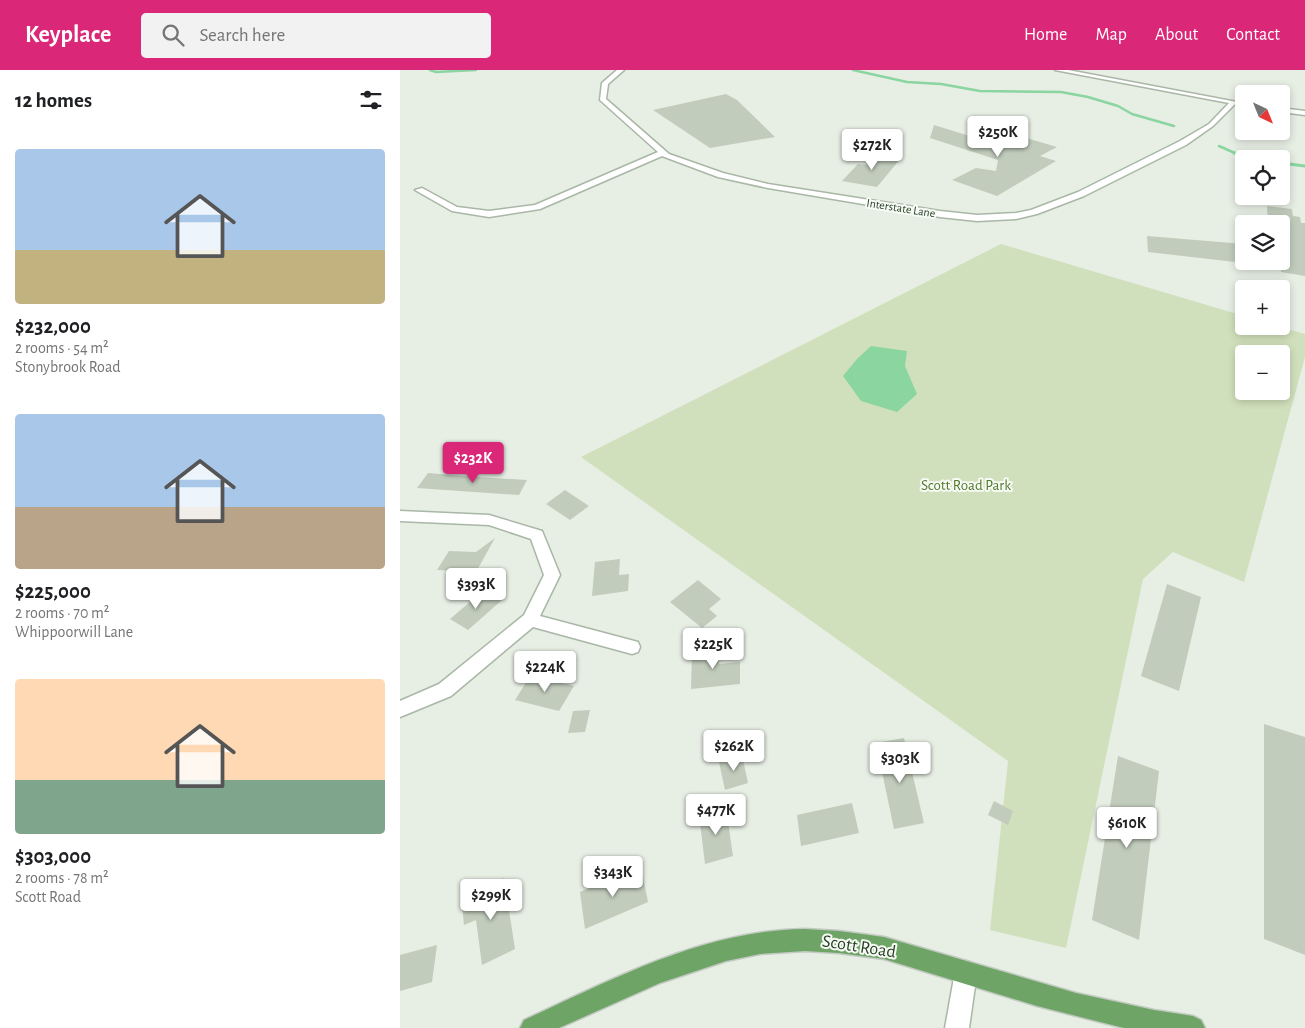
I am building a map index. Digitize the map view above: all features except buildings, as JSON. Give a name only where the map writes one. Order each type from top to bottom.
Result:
[{"type":"main road","name":"Scott Road","points":[[532,1028],[618,989],[699,958],[762,943],[792,940],[854,943],[884,948],[1082,1006],[1134,1018],[1193,1028]]},
{"type":"street","name":"Interstate Lane","points":[[621,70],[605,83],[603,100],[663,153],[721,175],[768,186],[958,217],[996,218],[1034,212],[1081,194],[1183,144],[1211,125],[1234,102]]},
{"type":"street","points":[[1058,70],[1234,102]]},
{"type":"street","points":[[1290,112],[1305,114]]},
{"type":"street","points":[[420,190],[455,210],[489,214],[537,207],[663,153]]},
{"type":"street","points":[[400,516],[489,520],[536,535],[552,575],[530,620],[445,690],[400,709]]},
{"type":"street","points":[[530,620],[632,646]]},
{"type":"street","points":[[956,1028],[966,972]]},
{"type":"green space","name":"Scott Road Park","points":[[1001,244],[1235,313],[1235,335],[1290,335],[1290,330],[1305,334],[1305,357],[1244,582],[1173,552],[1143,579],[1066,948],[990,930],[1008,761],[581,457]]},
{"type":"shaded area","points":[[871,346],[907,351],[905,366],[917,394],[897,412],[861,401],[843,376]]},
{"type":"waterway","points":[[430,70],[436,72],[476,70]]},
{"type":"waterway","points":[[853,70],[907,82],[941,84],[980,91],[1061,92],[1088,97],[1118,106],[1132,114],[1174,126]]},
{"type":"waterway","points":[[1219,146],[1235,153]]},
{"type":"waterway","points":[[1290,164],[1305,166]]}]
